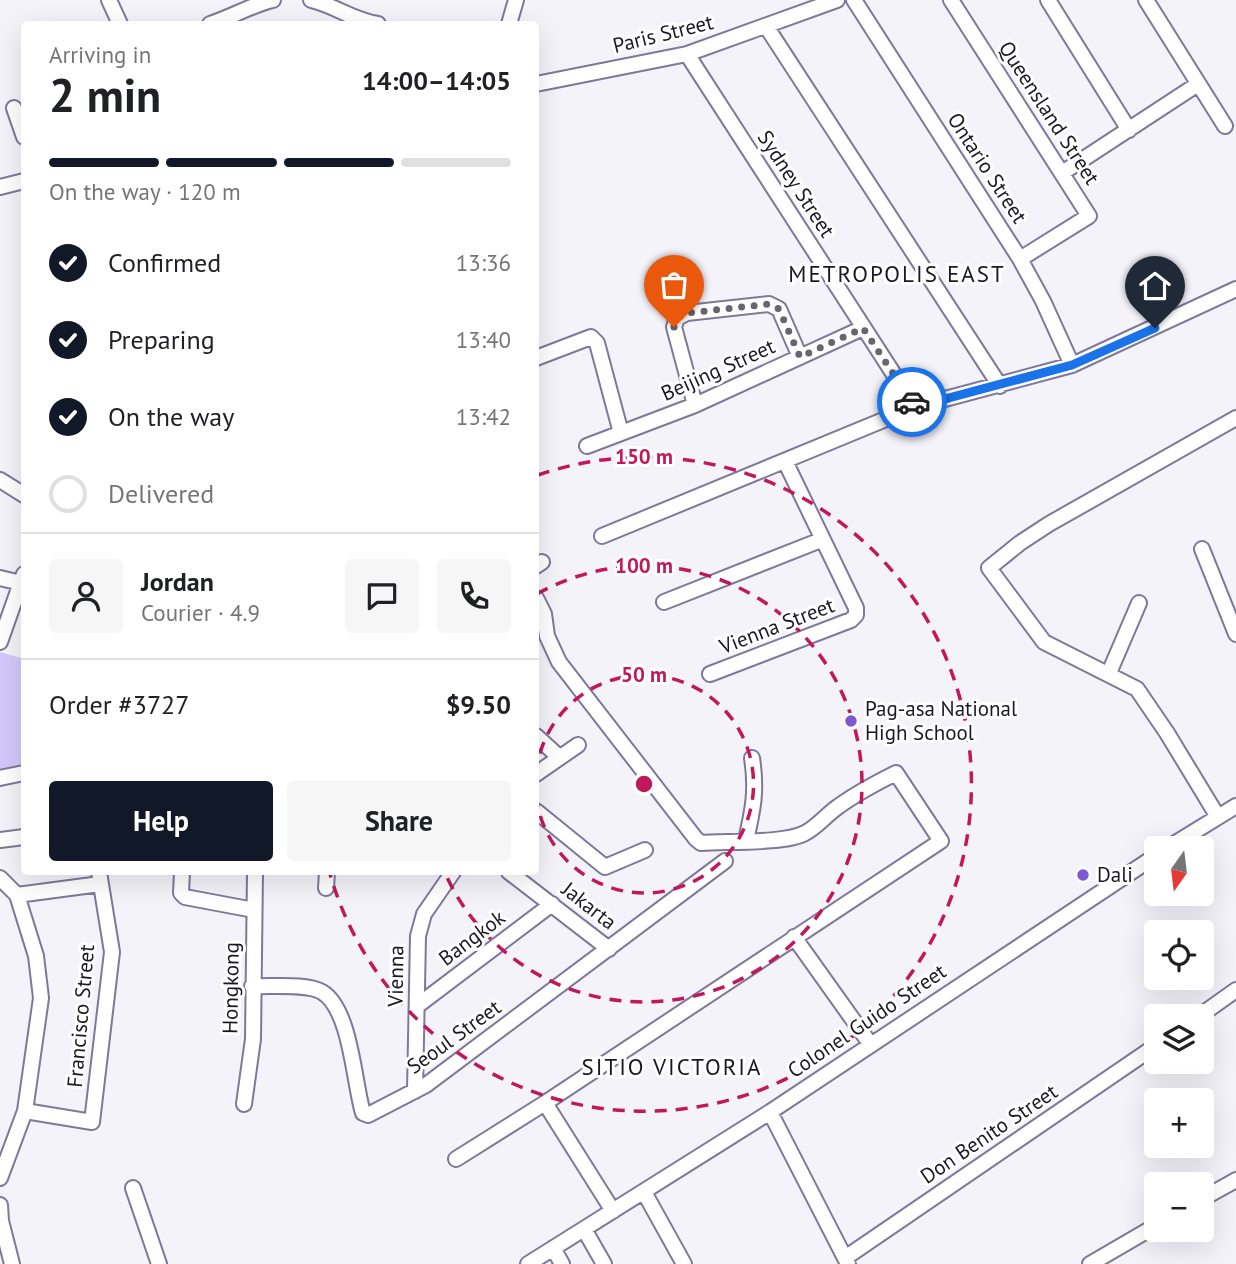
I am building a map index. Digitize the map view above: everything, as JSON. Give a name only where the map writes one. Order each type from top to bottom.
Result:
[{"type":"street","points":[[109,0],[119,21]]},
{"type":"street","points":[[220,21],[273,0]]},
{"type":"street","points":[[311,0],[364,21]]},
{"type":"street","points":[[510,21],[516,0]]},
{"type":"street","name":"Paris Street","points":[[539,83],[687,54],[837,0]]},
{"type":"street","name":"Ontario Street","points":[[854,0],[1020,259],[1043,301],[1072,365]]},
{"type":"street","name":"Queensland Street","points":[[951,0],[1089,216],[1020,259]]},
{"type":"street","points":[[1048,0],[1129,130]]},
{"type":"street","points":[[1146,0],[1225,126]]},
{"type":"street","points":[[766,26],[1000,386]]},
{"type":"street","name":"Sydney Street","points":[[687,54],[915,407]]},
{"type":"street","points":[[1062,173],[1198,84]]},
{"type":"street","points":[[14,108],[21,128]]},
{"type":"street","points":[[0,187],[21,182]]},
{"type":"street","points":[[602,536],[915,407],[1072,365],[1236,289]]},
{"type":"street","points":[[695,405],[674,327],[677,318],[687,313],[769,304],[779,309],[800,357]]},
{"type":"street","name":"Beijing Street","points":[[587,446],[695,405],[863,328]]},
{"type":"street","points":[[539,357],[591,337],[597,343],[621,433]]},
{"type":"street","points":[[1218,817],[1137,689],[1044,642],[989,568],[1049,524],[1236,418]]},
{"type":"street","points":[[664,601],[821,540],[785,461]]},
{"type":"street","points":[[0,480],[21,493]]},
{"type":"street","name":"Vienna Street","points":[[710,674],[851,620],[856,615],[856,608],[821,540]]},
{"type":"street","points":[[1202,549],[1236,634]]},
{"type":"street","points":[[0,578],[21,579]]},
{"type":"street","points":[[0,642],[21,584]]},
{"type":"street","points":[[1108,673],[1139,603]]},
{"type":"street","points":[[456,1159],[941,842],[896,774],[848,800],[806,833],[784,838],[701,843],[559,663],[547,636],[544,614],[539,604]]},
{"type":"street","points":[[539,739],[559,757]]},
{"type":"street","points":[[539,772],[578,745]]},
{"type":"street","points":[[746,840],[755,804],[756,782],[752,758]]},
{"type":"street","points":[[0,778],[21,774]]},
{"type":"street","points":[[1187,836],[1235,810]]},
{"type":"street","points":[[539,813],[606,867],[645,850]]},
{"type":"street","points":[[0,840],[21,837]]},
{"type":"street","name":"Seoul Street","points":[[252,986],[309,988],[323,992],[333,1003],[349,1042],[363,1113],[368,1115],[426,1085],[725,861]]},
{"type":"street","name":"Colonel Guido Street","points":[[528,1264],[770,1112],[1144,864]]},
{"type":"street","points":[[182,875],[181,894],[185,897],[254,910]]},
{"type":"street","name":"Hongkong","points":[[244,1104],[253,1040],[255,875]]},
{"type":"street","points":[[326,888],[327,875]]},
{"type":"street","name":"Vienna","points":[[415,1091],[418,936],[424,914],[451,875]]},
{"type":"street","name":"Jakarta","points":[[513,875],[609,949]]},
{"type":"street","points":[[0,878],[18,895],[36,956],[41,998],[26,1111],[0,1178]]},
{"type":"street","points":[[18,895],[100,878]]},
{"type":"street","name":"Francisco Street","points":[[26,1111],[92,1122],[112,952],[100,878]]},
{"type":"street","name":"Bangkok","points":[[417,1006],[552,904]]},
{"type":"street","points":[[794,937],[870,1045]]},
{"type":"street","points":[[1214,1006],[1236,990]]},
{"type":"street","name":"Don Benito Street","points":[[847,1261],[1144,1054]]},
{"type":"street","points":[[545,1103],[614,1211]]},
{"type":"street","points":[[770,1112],[847,1261]]},
{"type":"street","points":[[1214,1192],[1236,1180]]},
{"type":"street","points":[[133,1188],[159,1264]]},
{"type":"street","points":[[644,1192],[684,1264]]},
{"type":"street","points":[[0,1205],[1,1221],[12,1264]]},
{"type":"street","points":[[584,1229],[604,1264]]},
{"type":"street","points":[[1090,1264],[1144,1233]]},
{"type":"street","points":[[553,1248],[562,1264]]},
{"type":"shaded area","points":[[0,652],[21,658],[21,769],[0,773]]},
{"type":"way so far","points":[[674,327],[677,318],[687,313],[769,304],[779,309],[800,357],[863,328],[912,402]]},
{"type":"place","name":"Pag-asa National High School","points":[[851,721]]},
{"type":"place","name":"Dali","points":[[1083,875]]},
{"type":"district","name":"METROPOLIS EAST","points":[[897,274]]},
{"type":"district","name":"SITIO VICTORIA","points":[[672,1067]]},
{"type":"route","points":[[912,402],[915,407],[1072,365],[1155,328]]}]
